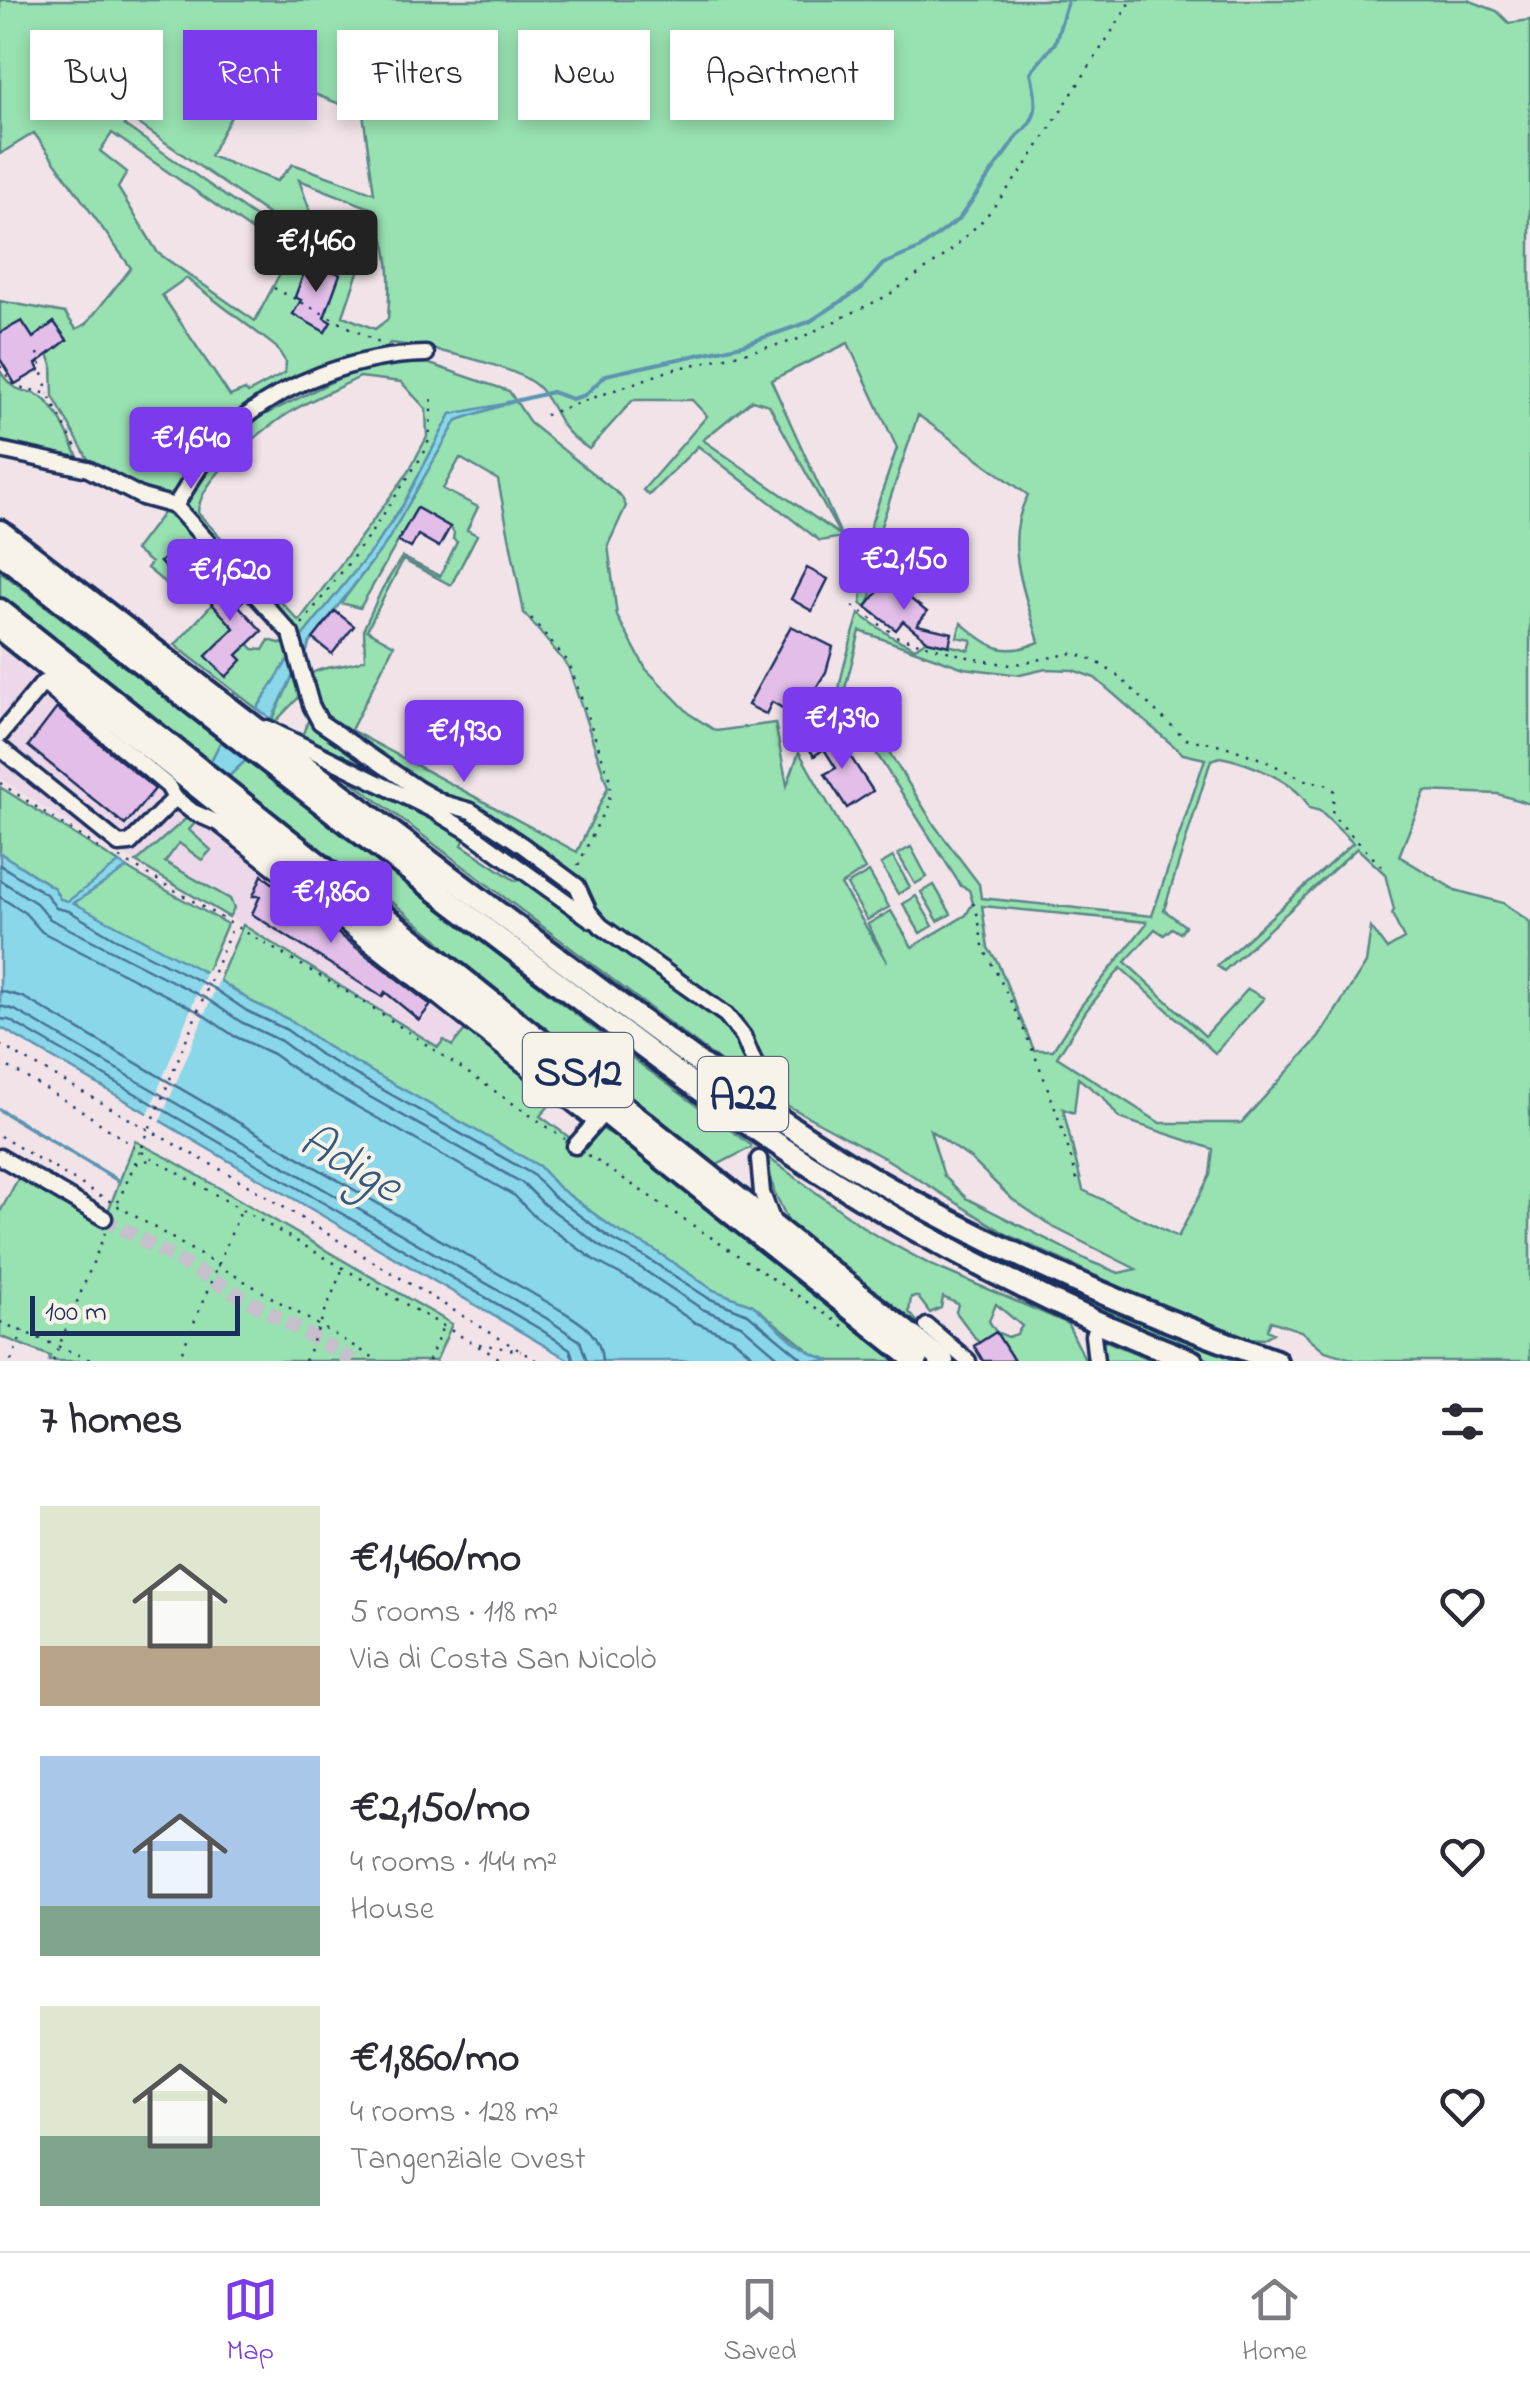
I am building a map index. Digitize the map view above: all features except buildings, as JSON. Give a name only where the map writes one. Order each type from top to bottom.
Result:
[{"type":"highway","name":"A22","points":[[0,531],[234,724]]},
{"type":"highway","name":"A22","points":[[0,553],[234,724],[263,738],[732,1087],[876,1180],[1075,1283],[1169,1323],[1276,1361]]},
{"type":"highway","name":"SS12","points":[[0,610],[600,1117],[916,1361]]},
{"type":"highway","name":"SS12","points":[[0,628],[208,784],[943,1361]]},
{"type":"highway","name":"A22","points":[[263,738],[714,1100],[815,1169],[1014,1283],[1192,1361]]},
{"type":"street","points":[[175,506],[210,453],[242,420],[276,397],[361,360],[426,354]]},
{"type":"street","points":[[0,450],[88,469],[142,496],[175,506],[294,641],[311,705],[320,722],[427,794],[471,811],[574,884],[601,926]]},
{"type":"street","points":[[0,736],[42,683],[168,786],[175,798],[193,812],[218,823],[600,1117],[575,1146]]},
{"type":"street","points":[[263,738],[470,828],[587,908]]},
{"type":"street","points":[[0,748],[122,845],[132,842],[175,798]]},
{"type":"street","points":[[433,810],[726,1014],[744,1036],[760,1074]]},
{"type":"street","points":[[0,1157],[105,1225]]},
{"type":"street","points":[[759,1159],[762,1193],[775,1227]]},
{"type":"street","points":[[927,1326],[968,1361]]},
{"type":"street","points":[[1093,1336],[1096,1361]]},
{"type":"path","points":[[545,415],[671,370],[794,341],[887,296],[946,255],[984,219],[1025,167],[1132,0]]},
{"type":"path","points":[[274,288],[388,347],[391,355]]},
{"type":"path","points":[[38,354],[48,394],[88,469]]},
{"type":"path","points":[[0,366],[15,386],[48,394]]},
{"type":"path","points":[[294,641],[424,453],[430,440],[432,396]]},
{"type":"path","points":[[853,606],[898,637],[975,658],[1012,665],[1073,653],[1094,660],[1118,676],[1186,739],[1222,745],[1305,780],[1329,785],[1334,790],[1332,815],[1386,871]]},
{"type":"path","points":[[531,618],[569,663],[611,784],[609,800],[574,884]]},
{"type":"path","points":[[974,903],[984,950],[1006,988],[1056,1104],[1078,1183]]},
{"type":"path","points":[[117,1205],[233,926]]},
{"type":"path","points":[[0,1045],[89,1098],[145,1125],[187,1154],[229,1174],[537,1361]]},
{"type":"path","points":[[0,1062],[152,1158],[504,1361]]},
{"type":"path","points":[[0,1136],[379,1361]]},
{"type":"path","points":[[134,1164],[152,1158]]},
{"type":"path","points":[[178,1361],[241,1209]]},
{"type":"path","points":[[53,1361],[105,1225]]},
{"type":"path","points":[[305,1361],[342,1269]]},
{"type":"path","points":[[0,1322],[93,1361]]},
{"type":"path","points":[[428,1361],[444,1326]]},
{"type":"path","points":[[12,1361],[23,1332]]},
{"type":"path","points":[[473,1342],[524,1352]]},
{"type":"shaded area","points":[[0,640],[190,790],[198,808],[203,804],[546,1078],[439,1047],[229,917],[109,849],[0,778]]},
{"type":"green space","points":[[0,0],[1468,0],[1497,11],[1509,23],[1530,20],[1530,804],[1498,794],[1425,791],[1399,856],[1455,890],[1503,903],[1530,922],[1530,1361],[1358,1361],[1325,1351],[1301,1331],[1271,1321],[1267,1330],[1273,1333],[1263,1339],[1250,1338],[1146,1299],[1006,1234],[888,1160],[768,1095],[726,1066],[330,765],[466,836],[462,845],[516,881],[524,878],[594,932],[676,985],[724,1024],[740,1044],[750,1069],[768,1085],[764,1059],[740,1021],[601,914],[572,871],[567,873],[441,798],[328,723],[313,694],[309,675],[365,659],[364,628],[402,557],[440,576],[457,542],[454,533],[417,508],[360,608],[341,603],[386,543],[457,420],[503,405],[451,414],[403,505],[373,549],[300,639],[191,515],[187,505],[190,496],[250,422],[354,371],[384,364],[427,363],[509,391],[531,424],[621,496],[626,506],[608,545],[617,616],[646,669],[691,715],[716,731],[775,723],[787,785],[799,752],[865,869],[841,885],[887,962],[868,924],[891,911],[912,947],[966,915],[973,903],[969,890],[961,886],[875,751],[855,730],[857,725],[839,712],[841,679],[859,614],[915,648],[927,640],[969,650],[972,640],[957,637],[961,623],[997,648],[1016,649],[1039,642],[1016,549],[1020,513],[1028,495],[918,415],[873,550],[907,579],[880,574],[869,603],[866,607],[861,604],[862,587],[856,568],[897,448],[848,343],[771,380],[842,537],[820,541],[698,446],[649,495],[643,490],[707,416],[692,400],[633,400],[589,449],[570,434],[547,398],[529,380],[470,358],[390,343],[384,350],[356,354],[311,372],[267,396],[169,499],[93,468],[53,396],[48,354],[67,340],[54,323],[33,338],[22,322],[0,333],[0,301],[65,313],[76,329],[86,324],[131,268],[34,133],[0,154]],"holes":[[[30,30],[163,30],[163,120],[133,120],[305,240],[301,249],[124,125],[127,120],[30,120]],[[112,133],[289,256],[255,321],[158,253],[118,188],[127,172],[100,151]],[[299,180],[375,210],[388,264],[388,319],[375,329],[343,316],[359,269],[326,256]],[[186,278],[276,347],[286,362],[285,373],[248,393],[245,390],[230,396],[162,295]],[[360,377],[401,382],[426,409],[427,437],[407,474],[299,621],[198,513],[200,501],[216,475],[266,429]],[[752,400],[769,405],[840,535],[703,440]],[[460,458],[498,480],[524,613],[568,666],[608,787],[577,852],[351,730],[394,645],[367,630],[403,560],[451,585],[477,535],[467,530],[478,507],[443,489]],[[860,631],[964,668],[1020,675],[1046,669],[1073,670],[1095,678],[1183,754],[1205,759],[1152,916],[981,898],[979,884],[935,826],[879,736],[842,700]],[[1220,757],[1257,768],[1284,782],[1353,843],[1217,966],[1224,971],[1357,848],[1385,874],[1392,914],[1404,939],[1387,949],[1371,928],[1366,963],[1319,1037],[1241,1123],[1160,1123],[1057,1057],[1086,1011],[1121,968],[1215,1053],[1264,998],[1248,989],[1205,1036],[1125,962],[1155,929],[1164,935],[1172,928],[1180,933],[1185,926],[1164,910],[1211,760]],[[982,906],[1147,922],[1081,1006],[1053,1050],[1034,1050],[988,948]],[[1078,1078],[1104,1098],[1119,1118],[1213,1149],[1210,1175],[1178,1237],[1083,1190],[1063,1109],[1074,1113]],[[930,1130],[971,1159],[1012,1199],[1053,1227],[1136,1269],[1119,1273],[1091,1262],[966,1198],[944,1176]]]},
{"type":"green space","points":[[0,371],[13,386],[40,396],[51,406],[79,459],[0,444]]},
{"type":"green space","points":[[164,512],[180,522],[211,556],[201,565],[187,542],[160,562],[180,584],[213,596],[208,599],[195,592],[191,596],[180,587],[176,592],[147,568],[151,563],[135,550]]},
{"type":"green space","points":[[0,571],[221,741],[209,765],[0,599]]},
{"type":"green space","points":[[217,599],[222,614],[253,649],[263,650],[269,640],[286,645],[289,658],[257,709],[175,645]]},
{"type":"green space","points":[[293,675],[300,696],[276,721],[273,719]]},
{"type":"green space","points":[[310,716],[427,801],[302,736]]},
{"type":"green space","points":[[246,760],[647,1069],[870,1232],[931,1265],[1067,1323],[1086,1361],[1014,1361],[996,1333],[979,1343],[956,1312],[958,1304],[943,1297],[941,1308],[930,1313],[918,1297],[911,1297],[909,1312],[921,1326],[917,1329],[790,1225],[774,1191],[767,1159],[750,1148],[713,1167],[468,973],[438,940],[396,905],[331,864],[226,779]],"holes":[[[996,1304],[1022,1326],[1017,1334],[1008,1337],[996,1332],[989,1321]]]},
{"type":"green space","points":[[0,787],[135,873],[227,924],[206,973],[60,899],[54,888],[0,853]]},
{"type":"green space","points":[[189,816],[196,822],[189,830],[211,850],[202,860],[179,843],[165,862],[230,899],[234,908],[229,917],[136,862]]},
{"type":"green space","points":[[911,847],[927,877],[915,884],[898,854]]},
{"type":"green space","points":[[893,857],[910,887],[898,894],[881,864]]},
{"type":"green space","points":[[869,872],[889,907],[867,920],[847,885]]},
{"type":"green space","points":[[934,885],[951,914],[938,921],[921,892]]},
{"type":"green space","points":[[916,896],[933,926],[920,933],[903,904]]},
{"type":"green space","points":[[243,925],[438,1047],[444,1040],[452,1046],[468,1026],[557,1097],[540,1116],[573,1140],[600,1128],[643,1151],[906,1361],[831,1361],[813,1354],[753,1305],[713,1290],[653,1249],[616,1230],[558,1187],[539,1166],[326,1046],[292,1021],[252,1002],[219,980]]},
{"type":"green space","points":[[520,941],[803,1143],[1251,1361],[1213,1361],[1149,1336],[934,1231],[731,1103]]},
{"type":"green space","points":[[135,1141],[452,1324],[436,1361],[49,1361],[50,1356],[0,1336],[0,1212],[20,1175],[102,1227]]},
{"type":"green space","points":[[1104,1340],[1154,1361],[1102,1361]]},
{"type":"water","points":[[509,403],[457,420],[386,543],[309,644],[305,658],[300,639],[373,549],[403,505],[451,414]]},
{"type":"water","points":[[289,658],[293,675],[272,719],[257,709]]},
{"type":"water","points":[[221,741],[246,760],[226,779],[209,765]]},
{"type":"water","name":"Adige","points":[[0,853],[68,901],[119,863],[127,868],[74,903],[292,1021],[326,1046],[539,1166],[558,1187],[616,1230],[653,1249],[713,1290],[753,1305],[792,1340],[831,1361],[571,1361],[0,1027]]},
{"type":"pier","points":[[207,969],[221,975],[158,1126],[146,1119]]},
{"type":"waterway","points":[[507,403],[552,392],[572,399],[585,395],[606,375],[742,345],[809,322],[862,288],[883,264],[919,249],[959,219],[1031,121],[1035,99],[1031,72],[1055,43],[1068,0]]},
{"type":"waterway","points":[[0,1110],[119,1181]]},
{"type":"tunnel","points":[[759,1074],[759,1159]]},
{"type":"tunnel","points":[[104,1218],[354,1361]]}]
